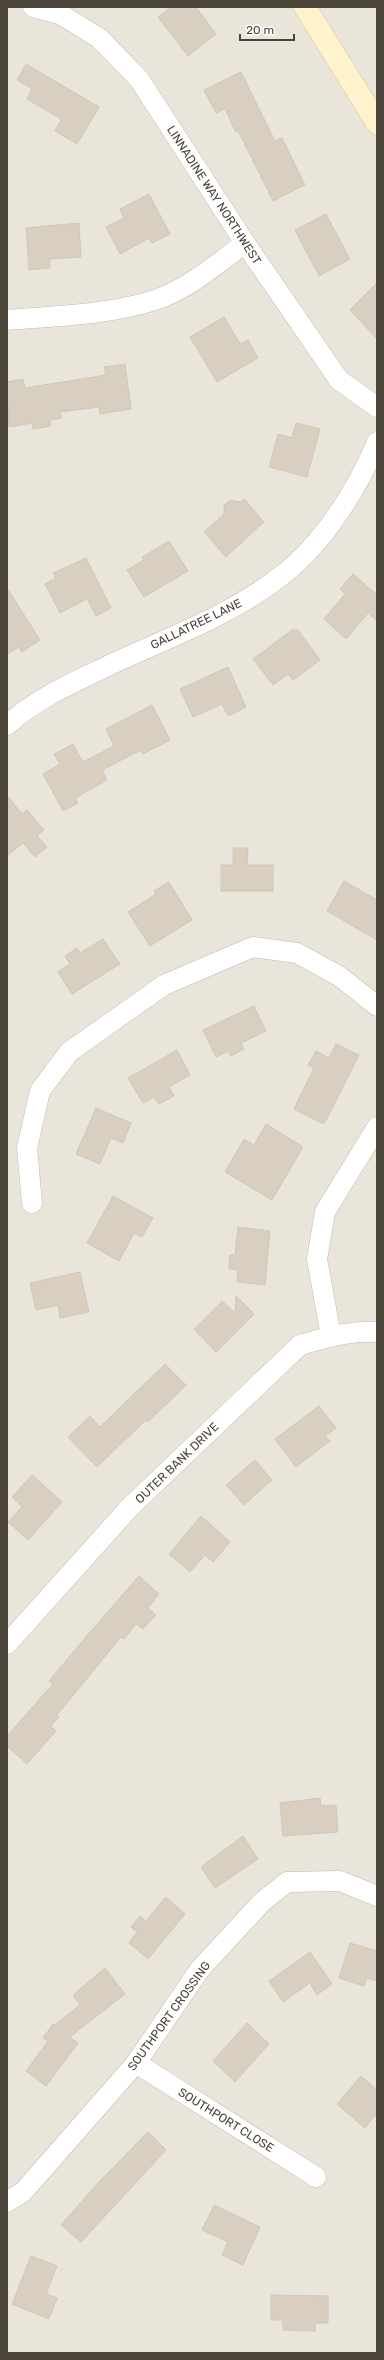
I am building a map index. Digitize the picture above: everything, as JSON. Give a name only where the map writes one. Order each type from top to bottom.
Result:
[{"type":"street","name":"LINNADINE WAY NORTHWEST","points":[[33,7],[60,14],[99,38],[139,79],[245,243],[339,380],[377,407]]},
{"type":"street","points":[[305,7],[377,124]]},
{"type":"street","points":[[7,320],[106,311],[156,300],[205,274],[245,243]]},
{"type":"street","name":"GALLATREE LANE","points":[[7,725],[19,714],[57,690],[232,608],[281,576],[327,530],[377,442]]},
{"type":"street","points":[[32,1203],[27,1148],[40,1091],[69,1052],[164,985],[253,947],[297,953],[339,976],[377,1006]]},
{"type":"street","points":[[331,1336],[317,1259],[325,1212],[377,1127]]},
{"type":"street","name":"OUTER BANK DRIVE","points":[[7,1644],[130,1507],[300,1345],[331,1336],[362,1331],[377,1332]]},
{"type":"street","name":"SOUTHPORT CROSSING","points":[[7,2202],[23,2192],[136,2063],[200,1969],[262,1902],[287,1882],[340,1881],[377,1896]]},
{"type":"street","name":"SOUTHPORT CLOSE","points":[[136,2063],[316,2177]]},
{"type":"shaded area","points":[[7,7],[377,7],[377,2353],[7,2353]]},
{"type":"building","points":[[171,7],[196,7],[216,34],[188,56],[158,17]]},
{"type":"building","points":[[26,64],[99,107],[77,144],[55,131],[61,119],[27,99],[32,89],[17,80]]},
{"type":"building","points":[[241,72],[275,141],[282,138],[305,185],[273,201],[238,131],[236,132],[225,109],[216,113],[204,90]]},
{"type":"building","points":[[149,194],[170,234],[152,243],[149,238],[120,254],[106,227],[124,218],[120,209]]},
{"type":"building","points":[[326,214],[350,259],[319,276],[295,230]]},
{"type":"building","points":[[79,223],[81,257],[50,259],[50,268],[29,270],[26,228]]},
{"type":"building","points":[[377,283],[377,339],[350,310]]},
{"type":"building","points":[[224,317],[240,344],[248,340],[258,358],[217,382],[190,337]]},
{"type":"building","points":[[125,364],[131,409],[100,414],[99,407],[60,412],[61,418],[50,420],[51,426],[33,429],[32,423],[9,427],[7,382],[23,379],[25,388],[106,375],[104,367]]},
{"type":"building","points":[[296,423],[320,429],[307,477],[269,467],[278,434],[292,438]]},
{"type":"building","points":[[244,499],[264,522],[226,557],[204,532],[224,514],[224,505],[230,500],[241,502]]},
{"type":"building","points":[[169,541],[188,571],[144,597],[127,570],[144,560],[142,557]]},
{"type":"building","points":[[86,558],[111,608],[96,616],[87,599],[60,613],[45,584],[56,578],[53,573]]},
{"type":"building","points":[[353,574],[377,595],[377,621],[368,613],[346,639],[324,619],[345,594],[340,589]]},
{"type":"building","points":[[7,588],[40,640],[22,652],[19,647],[7,654]]},
{"type":"building","points":[[292,630],[298,630],[320,660],[293,680],[288,674],[273,685],[253,659]]},
{"type":"building","points":[[228,667],[246,707],[228,716],[222,704],[193,717],[180,689]]},
{"type":"building","points":[[152,705],[170,740],[143,754],[141,750],[102,770],[107,780],[75,798],[78,803],[63,811],[43,774],[60,764],[54,754],[73,744],[83,762],[114,746],[106,729]]},
{"type":"building","points":[[7,795],[22,814],[27,810],[44,830],[37,836],[47,847],[35,857],[23,843],[7,856]]},
{"type":"building","points":[[233,848],[248,848],[247,865],[273,865],[273,891],[221,891],[221,865],[233,865]]},
{"type":"building","points":[[344,881],[377,900],[377,940],[327,911]]},
{"type":"building","points":[[169,882],[192,920],[150,946],[128,912],[156,894],[154,891]]},
{"type":"building","points":[[103,939],[120,964],[72,994],[58,972],[70,964],[65,956],[77,948],[80,953]]},
{"type":"building","points":[[254,1006],[266,1031],[241,1043],[244,1049],[231,1056],[228,1051],[216,1057],[203,1030]]},
{"type":"building","points":[[336,1044],[359,1055],[324,1124],[294,1109],[314,1068],[308,1065],[316,1051],[329,1058]]},
{"type":"building","points":[[177,1050],[190,1075],[169,1087],[174,1096],[159,1104],[154,1097],[143,1103],[128,1078]]},
{"type":"building","points":[[96,1108],[131,1123],[123,1143],[111,1138],[100,1164],[76,1154]]},
{"type":"building","points":[[266,1124],[303,1147],[272,1200],[225,1172],[244,1139],[254,1145]]},
{"type":"building","points":[[113,1196],[153,1218],[142,1237],[134,1233],[119,1261],[87,1243]]},
{"type":"building","points":[[238,1227],[270,1231],[265,1285],[237,1282],[238,1270],[229,1269],[230,1255],[235,1255]]},
{"type":"building","points":[[80,1272],[89,1312],[60,1318],[58,1305],[36,1310],[30,1283]]},
{"type":"building","points":[[236,1296],[254,1314],[216,1352],[194,1329],[222,1301],[235,1313]]},
{"type":"building","points":[[165,1364],[186,1385],[148,1422],[146,1420],[97,1467],[68,1437],[90,1416],[100,1427]]},
{"type":"building","points":[[319,1406],[336,1428],[325,1436],[330,1441],[296,1467],[275,1439]]},
{"type":"building","points":[[255,1460],[272,1480],[244,1505],[226,1485]]},
{"type":"building","points":[[32,1475],[62,1502],[28,1540],[8,1522],[22,1507],[12,1497]]},
{"type":"building","points":[[201,1516],[230,1542],[213,1562],[205,1555],[190,1572],[169,1554]]},
{"type":"building","points":[[139,1576],[159,1594],[148,1608],[156,1615],[143,1629],[136,1624],[124,1639],[121,1637],[57,1715],[59,1717],[51,1726],[56,1731],[27,1764],[7,1746],[7,1736],[53,1684],[49,1681]]},
{"type":"building","points":[[320,1798],[321,1806],[336,1805],[338,1832],[283,1836],[280,1803]]},
{"type":"building","points":[[243,1836],[258,1859],[215,1888],[201,1867]]},
{"type":"building","points":[[166,1897],[185,1914],[148,1959],[129,1943],[137,1932],[131,1927],[140,1916],[146,1921]]},
{"type":"building","points":[[350,1943],[377,1951],[377,1981],[367,1978],[364,1986],[339,1978]]},
{"type":"building","points":[[310,1952],[332,1984],[317,1995],[310,1983],[283,2002],[269,1981]]},
{"type":"building","points":[[105,1968],[125,1994],[70,2037],[78,2043],[46,2086],[26,2071],[48,2041],[43,2038],[53,2024],[55,2025],[80,2005],[73,1995]]},
{"type":"building","points":[[247,2023],[269,2044],[235,2082],[213,2061]]},
{"type":"building","points":[[361,2076],[377,2090],[377,2113],[365,2128],[337,2104]]},
{"type":"building","points":[[148,2132],[166,2150],[81,2242],[61,2225],[97,2184]]},
{"type":"building","points":[[214,2205],[260,2227],[243,2265],[222,2255],[228,2242],[202,2230]]},
{"type":"building","points":[[31,2256],[57,2266],[46,2294],[57,2298],[49,2319],[12,2304]]},
{"type":"building","points":[[271,2295],[328,2296],[328,2323],[315,2323],[315,2331],[283,2330],[283,2320],[271,2320]]}]
